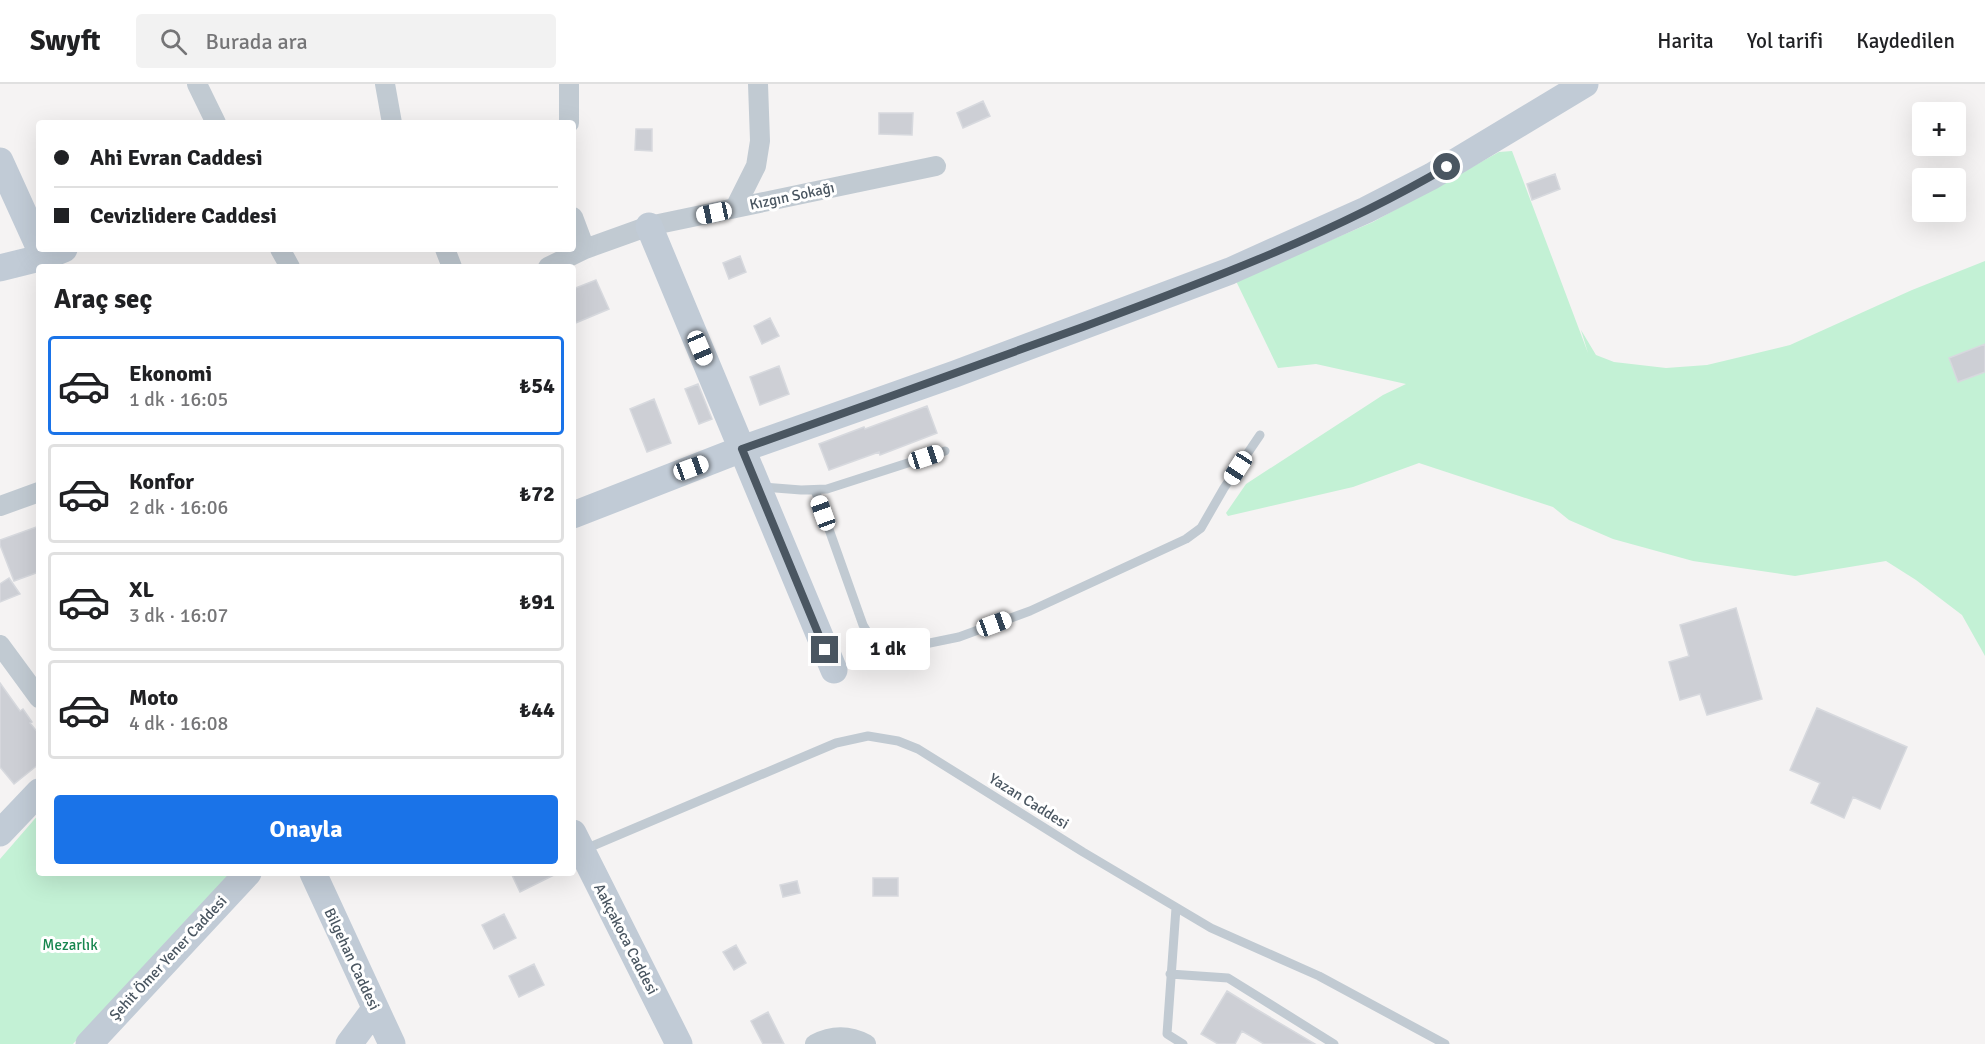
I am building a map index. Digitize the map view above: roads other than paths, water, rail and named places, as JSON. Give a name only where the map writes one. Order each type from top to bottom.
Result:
[{"type":"street","points":[[196,84],[214,120]]},
{"type":"street","points":[[385,84],[391,120]]},
{"type":"street","points":[[569,84],[569,120]]},
{"type":"street","points":[[735,208],[756,166],[760,141],[758,84]]},
{"type":"street","points":[[576,514],[742,449],[955,374],[1230,271],[1366,210],[1432,176],[1585,84]]},
{"type":"street","points":[[0,161],[36,232]]},
{"type":"street","name":"Kızgın Sokağı","points":[[554,264],[585,249],[649,226],[936,165]]},
{"type":"street","points":[[576,225],[585,249]]},
{"type":"street","points":[[649,226],[834,670]]},
{"type":"street","points":[[0,268],[47,254]]},
{"type":"street","points":[[0,506],[36,493]]},
{"type":"street","points":[[0,645],[36,694]]},
{"type":"street","points":[[3,824],[36,795]]},
{"type":"street","name":"Aakçakoca Caddesi","points":[[577,842],[679,1044]]},
{"type":"street","name":"Şehit Ömer Yener Caddesi","points":[[89,1044],[245,876]]},
{"type":"street","name":"Bilgehan Caddesi","points":[[314,876],[392,1044]]},
{"type":"street","points":[[349,1044],[375,1009]]},
{"type":"street","points":[[814,1044],[838,1036],[856,1038],[866,1044]]},
{"type":"lane","points":[[815,490],[862,625],[871,638],[878,641],[920,645],[959,637],[1030,611],[1186,539],[1201,528],[1224,488],[1260,435]]},
{"type":"lane","points":[[758,487],[827,489],[945,451]]},
{"type":"lane","name":"Yazan Caddesi","points":[[577,842],[836,743],[868,736],[898,741],[918,749],[1083,852],[1211,928],[1319,976],[1444,1044]]},
{"type":"lane","points":[[1176,908],[1167,1034],[1183,1044]]},
{"type":"lane","points":[[1170,974],[1228,978],[1334,1044]]},
{"type":"park label","name":"Mezarlık","points":[[70,945]]}]
